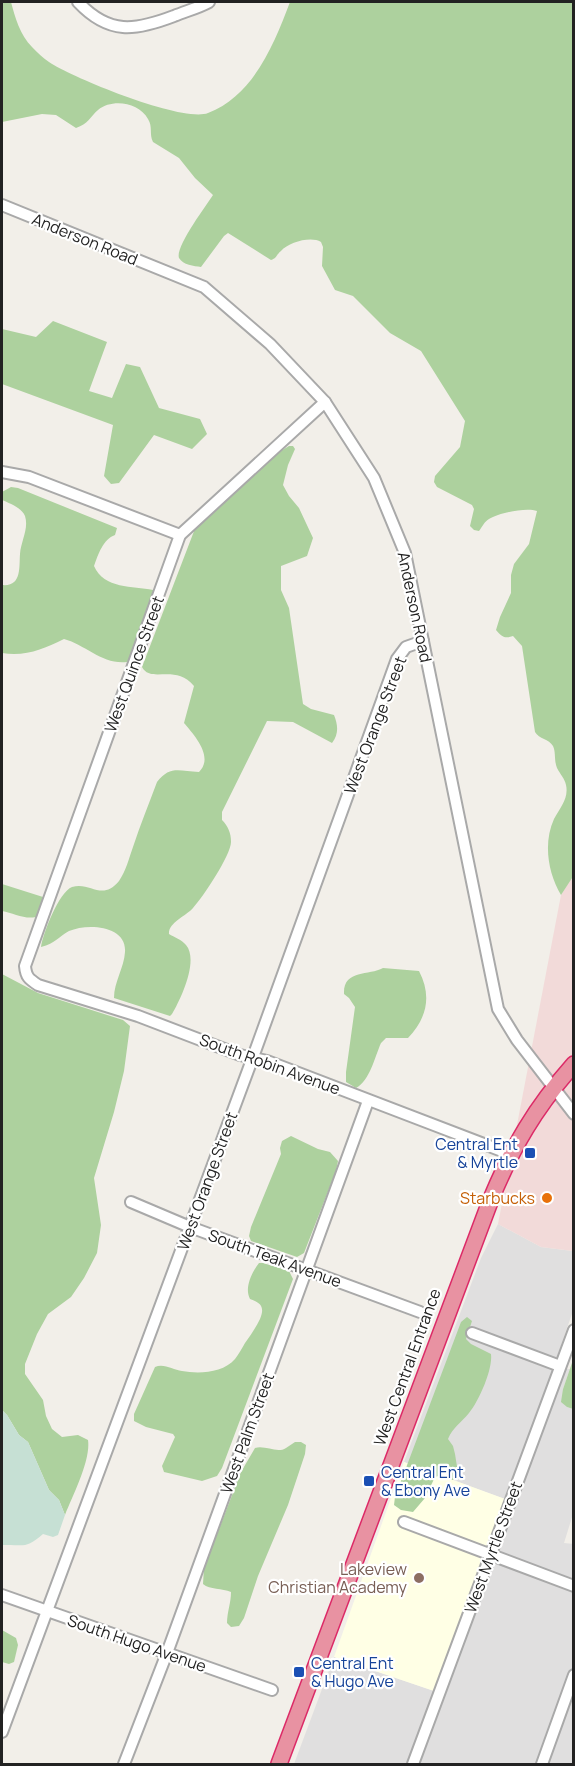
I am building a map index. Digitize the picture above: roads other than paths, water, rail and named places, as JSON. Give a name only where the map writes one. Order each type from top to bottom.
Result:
[{"type":"highway","name":"West Central Entrance","points":[[279,1764],[476,1234],[510,1154],[525,1128],[573,1064]]},
{"type":"street","points":[[78,2],[92,16],[123,28],[147,26],[209,2]]},
{"type":"street","name":"Anderson Road","points":[[2,206],[204,287],[270,344],[325,402],[374,478],[405,553],[493,994],[504,1022],[573,1114]]},
{"type":"street","name":"West Quince Street","points":[[28,979],[25,966],[180,535],[325,402]]},
{"type":"street","points":[[2,472],[29,477],[180,535]]},
{"type":"street","name":"West Orange Street","points":[[2,1732],[45,1611],[253,1057],[397,659],[406,646],[423,641]]},
{"type":"street","name":"South Robin Avenue","points":[[28,979],[38,985],[138,1016],[267,1061],[510,1154]]},
{"type":"street","name":"West Palm Street","points":[[124,1764],[167,1653],[368,1101]]},
{"type":"street","name":"South Teak Avenue","points":[[131,1202],[190,1227],[420,1312]]},
{"type":"street","name":"West Myrtle Street","points":[[413,1764],[573,1330]]},
{"type":"street","points":[[472,1333],[560,1366]]},
{"type":"street","points":[[404,1522],[573,1586]]},
{"type":"street","name":"South Hugo Avenue","points":[[2,1595],[272,1690]]},
{"type":"street","points":[[556,1764],[543,1762],[573,1675]]},
{"type":"place","name":"Central Ent & Myrtle","points":[[530,1153]]},
{"type":"place","name":"Starbucks","points":[[547,1198]]},
{"type":"place","name":"Central Ent & Ebony Ave","points":[[369,1481]]},
{"type":"place","name":"Lakeview Christian Academy","points":[[419,1578]]},
{"type":"place","name":"Central Ent & Hugo Ave","points":[[299,1672]]}]
